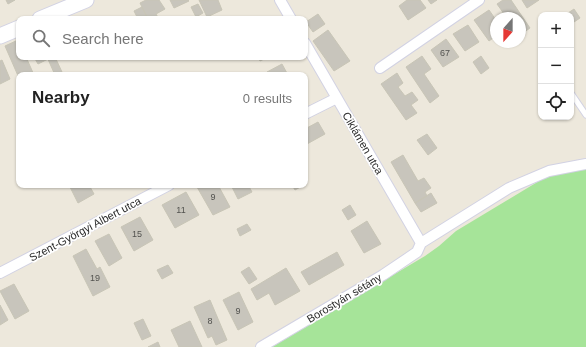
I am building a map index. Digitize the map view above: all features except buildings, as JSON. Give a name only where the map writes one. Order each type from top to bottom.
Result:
[{"type":"main road","points":[[47,16],[86,0]]},
{"type":"main road","points":[[0,36],[16,29]]},
{"type":"street","points":[[280,0],[289,16]]},
{"type":"street","points":[[380,68],[480,0]]},
{"type":"street","name":"Ciklámen utca","points":[[308,48],[421,242]]},
{"type":"street","points":[[308,112],[337,98]]},
{"type":"street","points":[[421,242],[509,188],[549,171],[586,164]]},
{"type":"street","name":"Szent-Györgyi Albert utca","points":[[0,273],[163,188]]},
{"type":"street","name":"Borostyán sétány","points":[[261,347],[382,275],[417,252],[421,242]]},
{"type":"lane","points":[[574,98],[586,115]]},
{"type":"green space","points":[[586,169],[586,347],[272,347],[425,256],[456,231],[549,175]]}]
